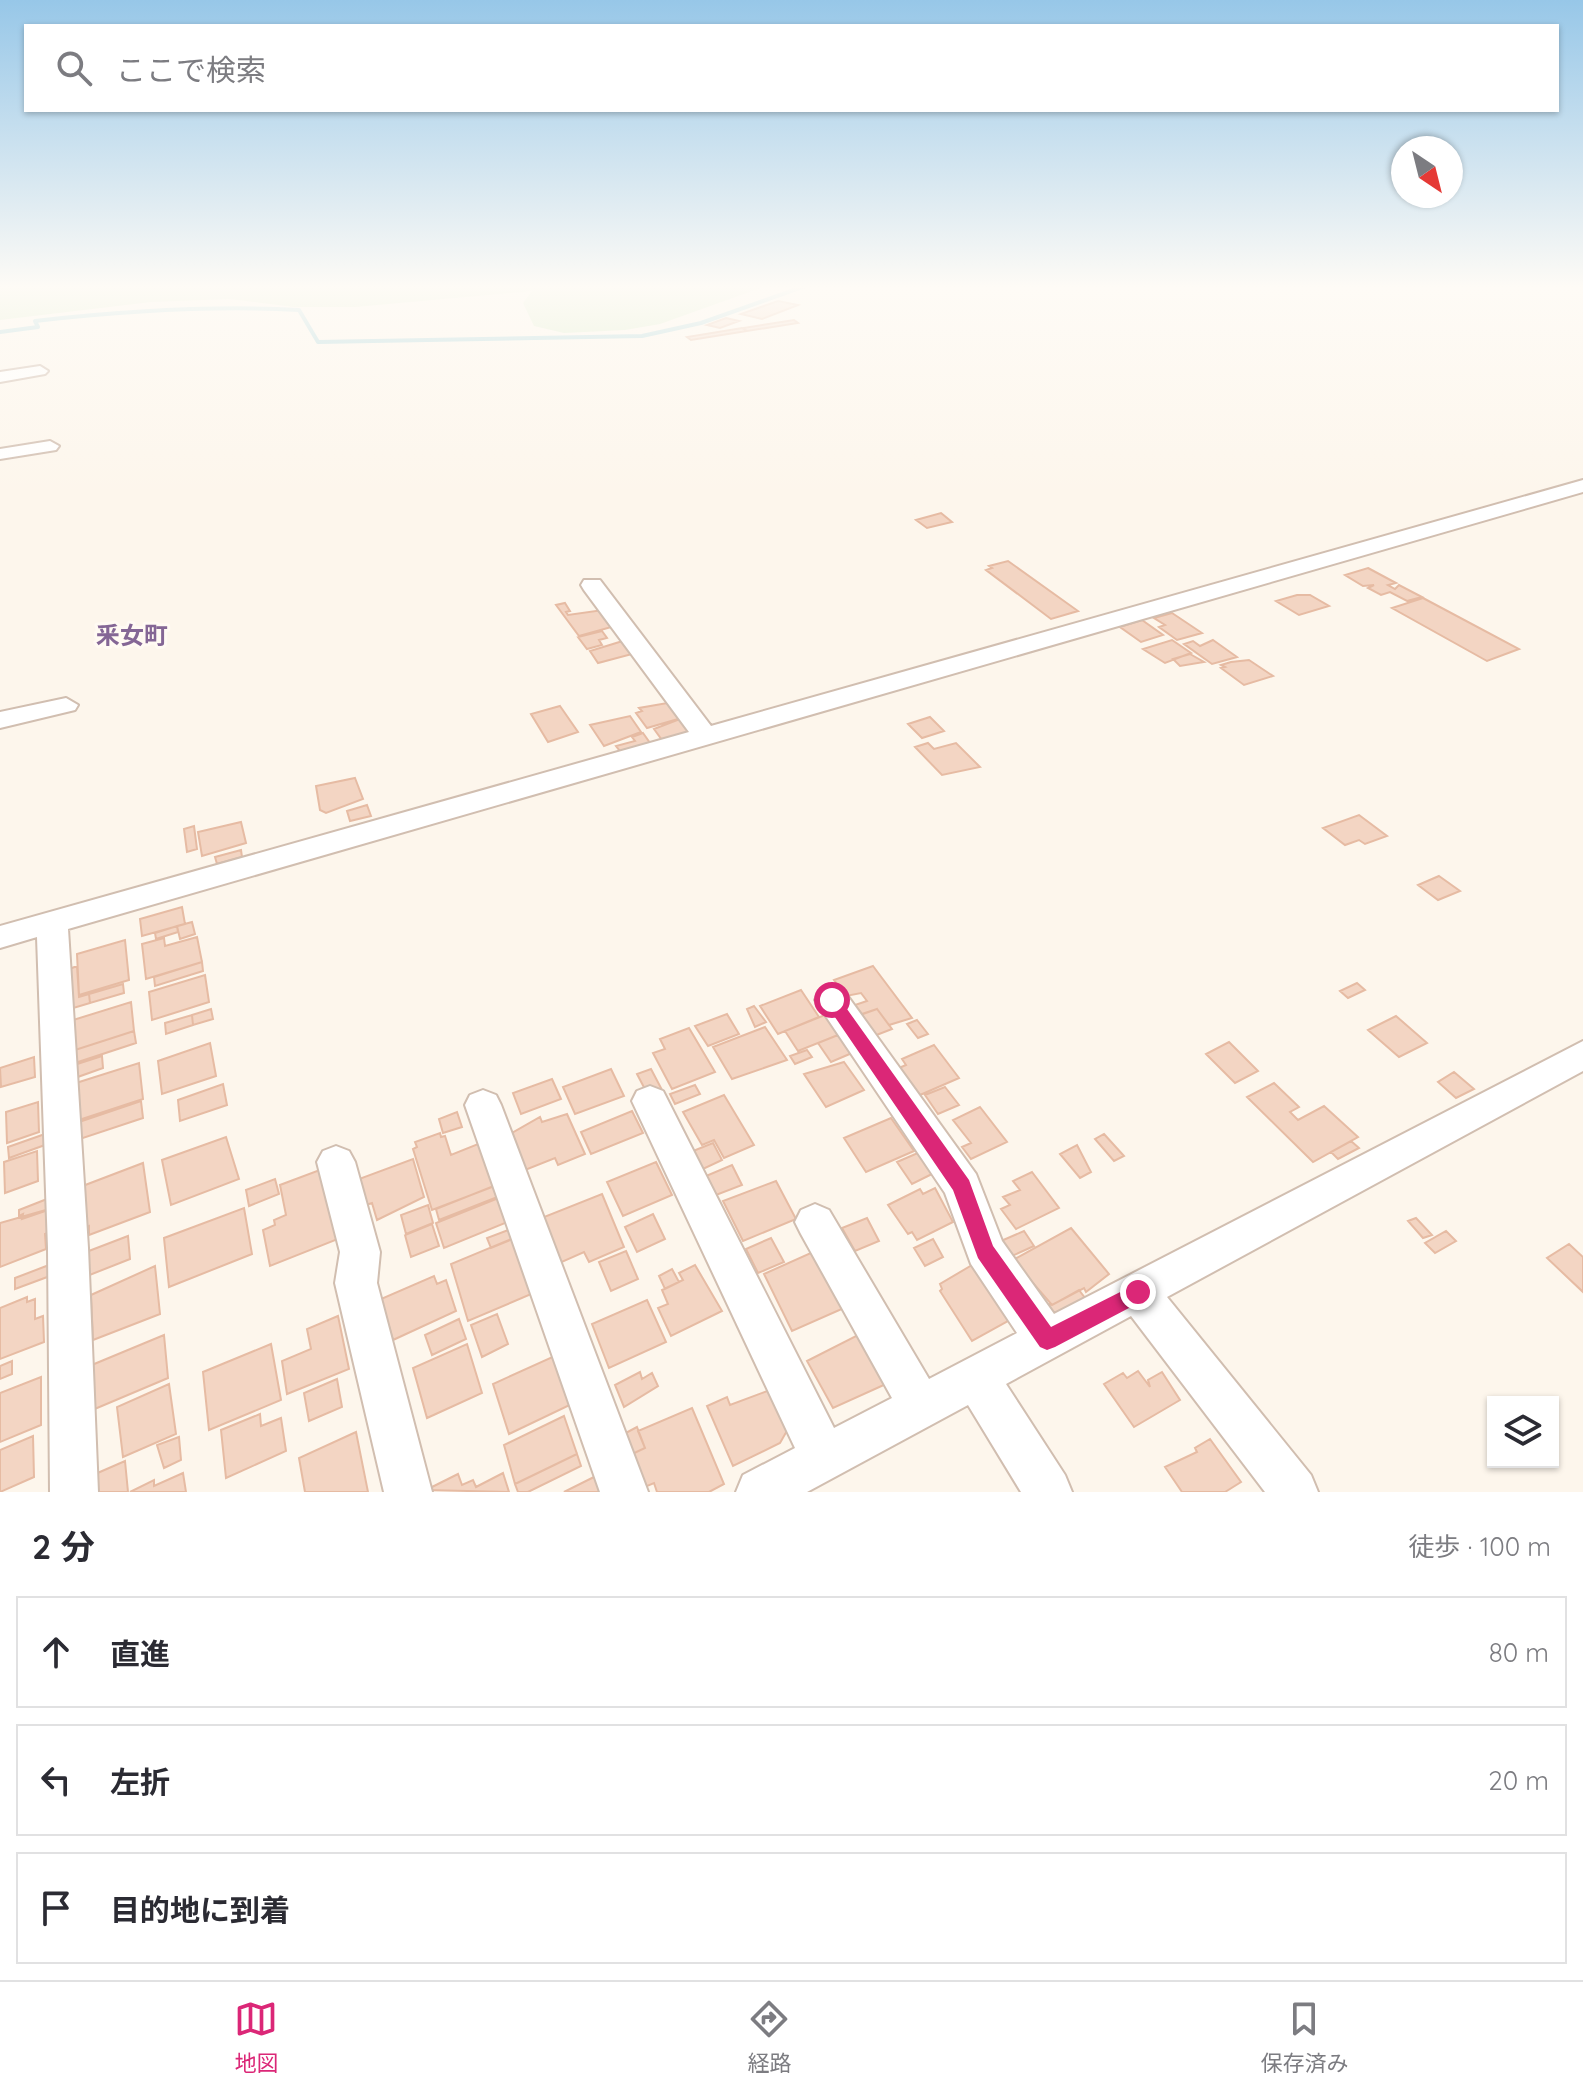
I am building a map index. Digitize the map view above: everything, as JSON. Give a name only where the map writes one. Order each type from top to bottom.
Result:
[{"type":"street","points":[[0,377],[40,371]]},
{"type":"street","points":[[0,454],[50,446]]},
{"type":"street","points":[[0,937],[1583,486]]},
{"type":"street","points":[[592,585],[705,735]]},
{"type":"street","points":[[0,720],[66,705]]},
{"type":"street","points":[[52,922],[68,1248],[74,1492]]},
{"type":"street","points":[[832,1000],[962,1186],[985,1251],[1047,1340]]},
{"type":"street","points":[[760,1492],[1583,1055]]},
{"type":"street","points":[[650,1101],[824,1458]]},
{"type":"street","points":[[483,1105],[624,1492]]},
{"type":"street","points":[[336,1162],[360,1252],[356,1283],[408,1492]]},
{"type":"street","points":[[815,1222],[921,1407]]},
{"type":"street","points":[[1138,1292],[1294,1492]]},
{"type":"street","points":[[976,1378],[1048,1492]]},
{"type":"building","points":[[941,513],[952,522],[927,528],[916,520]]},
{"type":"building","points":[[1008,561],[1078,611],[1051,619],[986,570],[992,568],[989,566]]},
{"type":"building","points":[[1368,568],[1396,583],[1388,585],[1395,589],[1399,585],[1422,597],[1407,601],[1390,592],[1381,595],[1368,588],[1374,585],[1363,586],[1345,575]]},
{"type":"building","points":[[1310,595],[1329,606],[1299,615],[1276,601]]},
{"type":"building","points":[[1423,598],[1519,649],[1487,661],[1392,608]]},
{"type":"building","points":[[565,603],[570,611],[566,612],[568,615],[603,610],[615,626],[579,636],[556,605]]},
{"type":"building","points":[[1172,613],[1202,633],[1177,640],[1159,627],[1165,625],[1154,618]]},
{"type":"building","points":[[1142,620],[1163,635],[1141,642],[1120,627]]},
{"type":"building","points":[[602,631],[607,638],[599,640],[602,645],[587,649],[578,637]]},
{"type":"building","points":[[626,640],[636,653],[598,663],[590,651]]},
{"type":"building","points":[[1172,640],[1191,653],[1165,663],[1143,649]]},
{"type":"building","points":[[1213,640],[1237,657],[1212,664],[1184,644],[1193,641],[1200,646]]},
{"type":"building","points":[[1190,654],[1204,662],[1180,666],[1173,659]]},
{"type":"building","points":[[1249,660],[1273,676],[1244,685],[1221,668],[1225,667],[1221,665],[1231,662]]},
{"type":"building","points":[[673,702],[685,717],[647,728],[636,713],[642,711],[639,708]]},
{"type":"building","points":[[560,706],[578,732],[548,742],[531,714]]},
{"type":"building","points":[[630,716],[641,732],[604,746],[590,725]]},
{"type":"building","points":[[685,717],[696,730],[662,740],[654,729]]},
{"type":"building","points":[[930,717],[944,731],[922,738],[908,724]]},
{"type":"building","points":[[643,733],[650,743],[620,751],[616,746],[635,741],[632,737]]},
{"type":"building","points":[[928,743],[934,749],[956,743],[980,767],[942,775],[915,747]]},
{"type":"building","points":[[355,778],[363,799],[326,813],[320,810],[316,786]]},
{"type":"building","points":[[367,805],[371,816],[350,821],[347,811]]},
{"type":"building","points":[[1359,815],[1387,836],[1365,844],[1359,840],[1345,845],[1323,828]]},
{"type":"building","points":[[241,822],[246,843],[202,856],[198,832]]},
{"type":"building","points":[[194,826],[197,849],[187,852],[184,829]]},
{"type":"building","points":[[241,850],[242,857],[217,864],[215,857]]},
{"type":"building","points":[[1439,876],[1460,891],[1438,900],[1418,885]]},
{"type":"building","points":[[182,907],[185,924],[142,936],[140,919]]},
{"type":"building","points":[[192,922],[195,934],[180,939],[177,926]]},
{"type":"building","points":[[177,926],[178,932],[156,939],[155,933]]},
{"type":"building","points":[[197,937],[202,962],[146,979],[142,944],[164,938],[165,946]]},
{"type":"building","points":[[125,940],[129,980],[79,995],[77,954]]},
{"type":"building","points":[[202,962],[203,971],[155,986],[154,977]]},
{"type":"building","points":[[77,966],[79,997],[89,994],[90,1003],[70,1009],[67,970]]},
{"type":"building","points":[[873,966],[912,1018],[889,1025],[877,1009],[862,1014],[855,1005],[867,1001],[861,993],[846,996],[834,980]]},
{"type":"building","points":[[205,975],[209,1002],[152,1020],[149,992]]},
{"type":"building","points":[[1357,983],[1365,990],[1348,998],[1340,991]]},
{"type":"building","points":[[123,984],[124,993],[90,1003],[89,994]]},
{"type":"building","points":[[801,990],[819,1017],[778,1034],[760,1006]]},
{"type":"building","points":[[131,1002],[134,1031],[72,1051],[70,1021]]},
{"type":"building","points":[[754,1006],[766,1022],[755,1027],[747,1009]]},
{"type":"building","points":[[211,1009],[213,1019],[193,1025],[192,1015]]},
{"type":"building","points":[[877,1009],[892,1029],[874,1036],[860,1015]]},
{"type":"building","points":[[727,1014],[739,1034],[708,1046],[695,1026]]},
{"type":"building","points":[[192,1015],[193,1025],[166,1034],[165,1023]]},
{"type":"building","points":[[825,1015],[838,1035],[798,1051],[785,1031]]},
{"type":"building","points":[[1396,1016],[1427,1043],[1399,1057],[1368,1030]]},
{"type":"building","points":[[917,1020],[928,1034],[918,1038],[907,1024]]},
{"type":"building","points":[[765,1027],[787,1060],[732,1079],[713,1047]]},
{"type":"building","points":[[689,1028],[715,1072],[672,1089],[653,1053],[665,1049],[660,1039]]},
{"type":"building","points":[[134,1031],[136,1043],[75,1063],[75,1050]]},
{"type":"building","points":[[838,1035],[852,1053],[831,1062],[818,1043]]},
{"type":"building","points":[[1229,1042],[1258,1071],[1235,1083],[1206,1054]]},
{"type":"building","points":[[210,1043],[216,1076],[162,1094],[158,1061]]},
{"type":"building","points":[[934,1045],[959,1078],[920,1095],[899,1068],[906,1065],[902,1059]]},
{"type":"building","points":[[807,1050],[812,1057],[795,1064],[790,1056]]},
{"type":"building","points":[[102,1056],[103,1068],[72,1079],[71,1066]]},
{"type":"building","points":[[34,1057],[35,1077],[1,1087],[0,1068]]},
{"type":"building","points":[[844,1062],[864,1090],[826,1107],[804,1074]]},
{"type":"building","points":[[139,1063],[143,1099],[79,1120],[76,1083]]},
{"type":"building","points":[[611,1069],[624,1096],[575,1114],[563,1087]]},
{"type":"building","points":[[651,1069],[662,1090],[648,1095],[637,1074]]},
{"type":"building","points":[[1454,1072],[1474,1089],[1456,1098],[1438,1082]]},
{"type":"building","points":[[552,1079],[561,1099],[521,1114],[513,1093]]},
{"type":"building","points":[[1274,1083],[1299,1107],[1290,1112],[1298,1120],[1324,1106],[1358,1137],[1313,1162],[1247,1097]]},
{"type":"building","points":[[223,1084],[227,1105],[180,1121],[178,1100]]},
{"type":"building","points":[[695,1085],[700,1094],[675,1104],[670,1094]]},
{"type":"building","points":[[945,1087],[959,1105],[938,1114],[925,1095]]},
{"type":"building","points":[[724,1095],[754,1145],[724,1158],[714,1140],[702,1145],[683,1112]]},
{"type":"building","points":[[141,1101],[143,1118],[80,1139],[79,1122]]},
{"type":"building","points":[[38,1102],[39,1132],[7,1143],[6,1112]]},
{"type":"building","points":[[980,1107],[1007,1142],[971,1159],[962,1147],[971,1143],[953,1120]]},
{"type":"building","points":[[632,1111],[643,1133],[591,1154],[581,1132]]},
{"type":"building","points":[[457,1112],[462,1127],[443,1133],[439,1119]]},
{"type":"building","points":[[567,1114],[585,1154],[558,1165],[555,1158],[525,1170],[510,1145],[516,1143],[512,1133],[540,1117],[542,1122]]},
{"type":"building","points":[[891,1118],[914,1151],[866,1172],[844,1138]]},
{"type":"building","points":[[440,1133],[441,1137],[445,1136],[451,1155],[483,1142],[495,1186],[432,1210],[413,1149],[417,1147],[415,1142]]},
{"type":"building","points":[[45,1134],[45,1145],[9,1158],[8,1147]]},
{"type":"building","points":[[1104,1134],[1124,1156],[1114,1161],[1095,1139]]},
{"type":"building","points":[[226,1137],[239,1179],[171,1205],[162,1160]]},
{"type":"building","points":[[1351,1141],[1359,1148],[1338,1159],[1331,1152]]},
{"type":"building","points":[[713,1143],[722,1160],[703,1169],[693,1151]]},
{"type":"building","points":[[1077,1145],[1091,1172],[1080,1178],[1060,1154]]},
{"type":"building","points":[[37,1151],[38,1181],[5,1193],[4,1162]]},
{"type":"building","points":[[920,1152],[934,1173],[912,1184],[897,1162]]},
{"type":"building","points":[[413,1159],[424,1197],[377,1220],[372,1203],[366,1205],[359,1179]]},
{"type":"building","points":[[656,1162],[672,1195],[623,1216],[607,1182]]},
{"type":"building","points":[[143,1163],[150,1212],[89,1235],[89,1226],[84,1228],[80,1187]]},
{"type":"building","points":[[732,1165],[742,1185],[716,1195],[706,1176]]},
{"type":"building","points":[[325,1168],[343,1237],[270,1266],[263,1230],[286,1215],[280,1185]]},
{"type":"building","points":[[1032,1172],[1059,1208],[1016,1229],[1001,1209],[1010,1205],[1003,1197],[1020,1190],[1013,1181]]},
{"type":"building","points":[[275,1179],[279,1194],[249,1206],[246,1190]]},
{"type":"building","points":[[776,1181],[796,1219],[743,1241],[723,1201]]},
{"type":"building","points":[[496,1185],[500,1196],[439,1220],[436,1209]]},
{"type":"building","points":[[935,1188],[953,1222],[917,1240],[912,1232],[908,1234],[888,1205],[920,1189],[923,1194]]},
{"type":"building","points":[[602,1194],[624,1247],[589,1262],[584,1252],[555,1265],[539,1219]]},
{"type":"building","points":[[501,1197],[510,1221],[444,1248],[436,1223]]},
{"type":"building","points":[[47,1199],[48,1210],[22,1219],[23,1214],[19,1216],[19,1210]]},
{"type":"building","points":[[428,1205],[433,1223],[406,1234],[401,1215]]},
{"type":"building","points":[[244,1208],[252,1254],[169,1287],[164,1238]]},
{"type":"building","points":[[49,1209],[50,1232],[45,1234],[46,1249],[0,1267],[0,1223]]},
{"type":"building","points":[[653,1214],[665,1239],[637,1252],[625,1227]]},
{"type":"building","points":[[867,1218],[879,1241],[855,1251],[842,1228]]},
{"type":"building","points":[[1416,1218],[1432,1235],[1423,1238],[1408,1221]]},
{"type":"building","points":[[432,1224],[439,1246],[411,1257],[405,1235]]},
{"type":"building","points":[[1071,1228],[1109,1274],[1086,1292],[1084,1288],[1052,1305],[1013,1260]]},
{"type":"building","points":[[511,1229],[515,1238],[491,1248],[487,1238]]},
{"type":"building","points":[[1024,1231],[1034,1246],[1012,1256],[1001,1241]]},
{"type":"building","points":[[1446,1231],[1456,1241],[1435,1253],[1425,1243]]},
{"type":"building","points":[[128,1236],[130,1259],[82,1278],[81,1254]]},
{"type":"building","points":[[516,1237],[536,1292],[468,1321],[451,1264]]},
{"type":"building","points":[[771,1238],[784,1262],[758,1273],[746,1249]]},
{"type":"building","points":[[933,1239],[943,1257],[925,1266],[914,1248]]},
{"type":"building","points":[[1569,1244],[1583,1257],[1583,1292],[1547,1258]]},
{"type":"building","points":[[626,1251],[638,1279],[611,1291],[599,1262]]},
{"type":"building","points":[[813,1252],[844,1308],[792,1331],[764,1274]]},
{"type":"building","points":[[49,1265],[50,1276],[15,1289],[15,1278]]},
{"type":"building","points":[[695,1265],[722,1311],[671,1336],[658,1308],[668,1304],[662,1290],[683,1280],[679,1273]]},
{"type":"building","points":[[972,1265],[1010,1320],[972,1341],[940,1291],[940,1284]]},
{"type":"building","points":[[155,1266],[160,1314],[93,1340],[91,1295]]},
{"type":"building","points":[[672,1269],[679,1282],[665,1289],[659,1276]]},
{"type":"building","points":[[434,1276],[437,1284],[446,1280],[456,1311],[393,1340],[381,1299]]},
{"type":"building","points":[[1079,1290],[1085,1298],[1053,1315],[1046,1304],[1052,1305]]},
{"type":"building","points":[[27,1297],[27,1302],[35,1299],[35,1319],[43,1316],[44,1342],[0,1359],[0,1308]]},
{"type":"building","points":[[647,1300],[666,1342],[609,1368],[592,1324]]},
{"type":"building","points":[[497,1314],[508,1344],[482,1357],[471,1325]]},
{"type":"building","points":[[338,1316],[349,1369],[287,1394],[282,1361],[311,1349],[307,1329]]},
{"type":"building","points":[[459,1319],[466,1339],[432,1355],[425,1335]]},
{"type":"building","points":[[164,1335],[168,1378],[90,1411],[87,1367]]},
{"type":"building","points":[[858,1335],[886,1384],[833,1408],[807,1361]]},
{"type":"building","points":[[271,1344],[281,1400],[209,1430],[203,1372]]},
{"type":"building","points":[[467,1344],[482,1393],[427,1418],[413,1368]]},
{"type":"building","points":[[559,1354],[576,1402],[509,1434],[493,1384]]},
{"type":"building","points":[[12,1361],[12,1374],[0,1379],[0,1366]]},
{"type":"building","points":[[1138,1371],[1150,1387],[1148,1380],[1162,1372],[1180,1400],[1134,1427],[1104,1384],[1123,1373],[1127,1378]]},
{"type":"building","points":[[640,1372],[642,1379],[652,1373],[658,1386],[624,1407],[615,1385]]},
{"type":"building","points":[[41,1377],[41,1425],[0,1442],[0,1393]]},
{"type":"building","points":[[337,1379],[342,1407],[309,1421],[304,1393]]},
{"type":"building","points":[[169,1384],[176,1434],[123,1457],[117,1407]]},
{"type":"building","points":[[770,1390],[788,1429],[780,1443],[733,1466],[707,1406],[727,1397],[730,1405]]},
{"type":"building","points":[[692,1408],[724,1484],[709,1492],[657,1492],[654,1483],[640,1489],[628,1456],[645,1448],[638,1431]]},
{"type":"building","points":[[260,1414],[261,1426],[281,1418],[286,1451],[226,1478],[221,1430]]},
{"type":"building","points":[[564,1416],[577,1454],[515,1484],[504,1445]]},
{"type":"building","points":[[637,1427],[645,1448],[628,1456],[620,1436]]},
{"type":"building","points":[[356,1432],[368,1492],[305,1492],[299,1458]]},
{"type":"building","points":[[33,1436],[34,1477],[0,1492],[0,1450]]},
{"type":"building","points":[[179,1437],[181,1460],[164,1468],[157,1445]]},
{"type":"building","points":[[1210,1439],[1241,1482],[1225,1492],[1182,1492],[1165,1467],[1197,1452],[1195,1448]]},
{"type":"building","points":[[577,1454],[581,1466],[528,1492],[518,1492],[515,1484]]},
{"type":"building","points":[[125,1461],[128,1492],[94,1492],[93,1475]]},
{"type":"building","points":[[183,1473],[186,1492],[130,1492],[154,1480],[154,1486]]},
{"type":"building","points":[[503,1473],[509,1492],[426,1490],[458,1474],[462,1485],[473,1480],[476,1487]]},
{"type":"building","points":[[600,1474],[607,1492],[564,1492]]},
{"type":"district","name":"釆女町","points":[[132,635]]},
{"type":"route","points":[[832,1000],[962,1186],[985,1251],[1047,1340],[1138,1292]]}]
